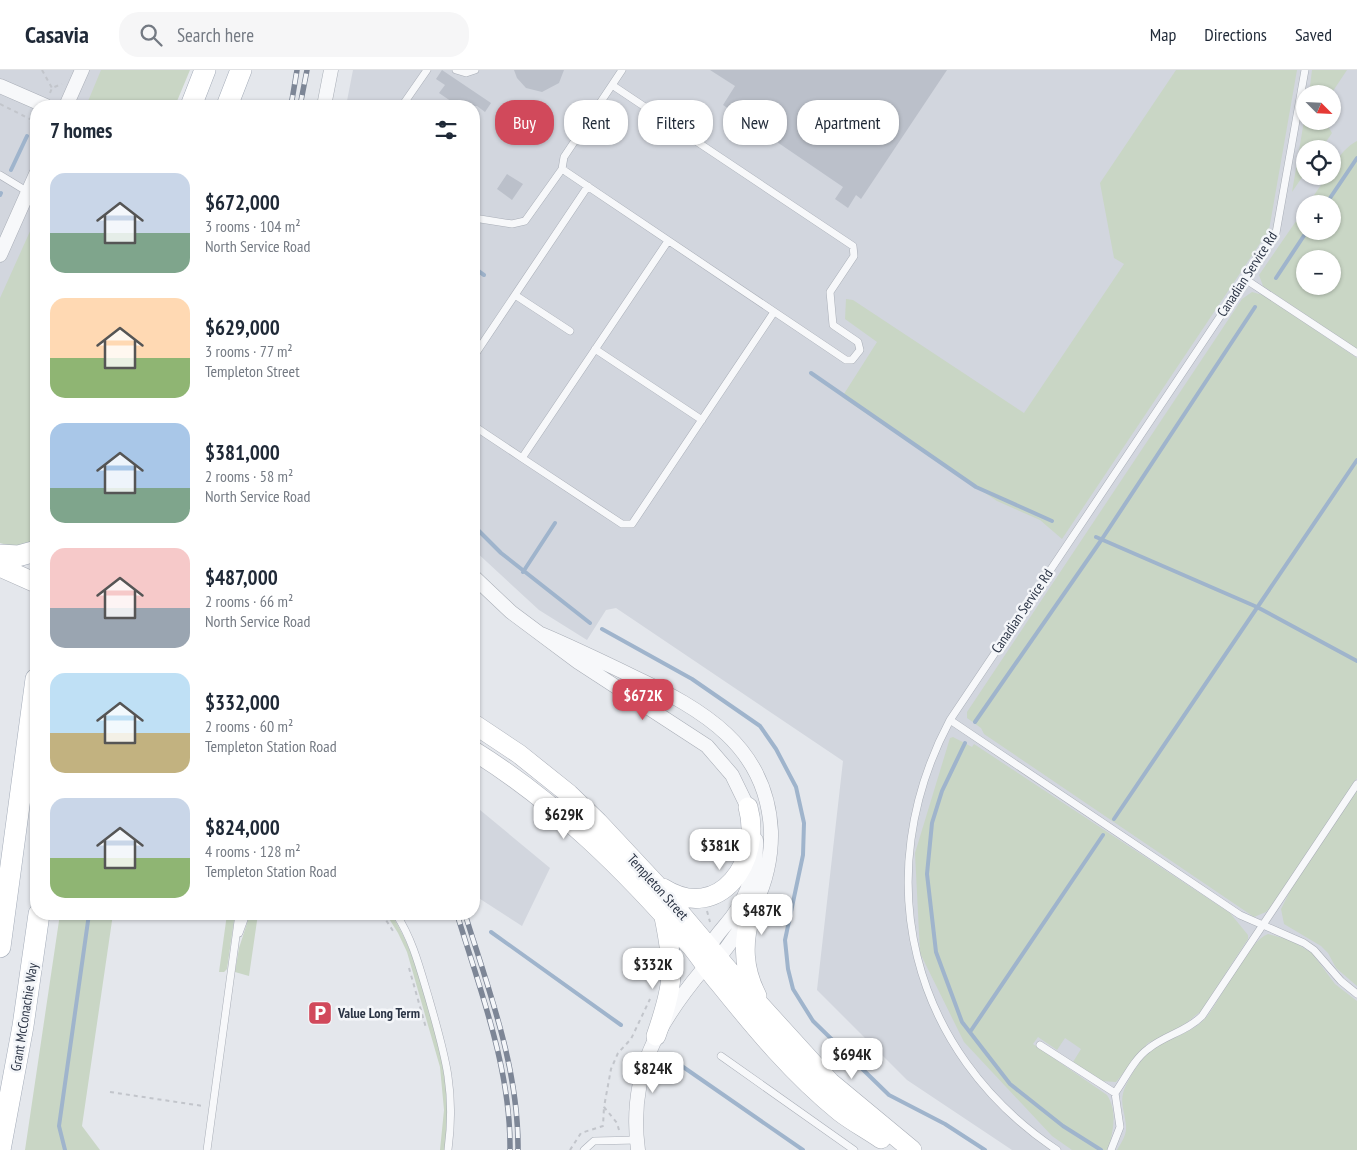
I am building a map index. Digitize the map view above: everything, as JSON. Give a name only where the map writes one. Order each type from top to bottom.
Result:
[{"type":"main road","points":[[193,100],[205,70]]},
{"type":"main road","points":[[229,100],[241,70]]},
{"type":"main road","points":[[0,555],[18,556],[30,553]]},
{"type":"main road","points":[[0,837],[30,701]]},
{"type":"main road","points":[[0,947],[30,724]]},
{"type":"main road","name":"Grant McConachie Way","points":[[2,1146],[38,920]]},
{"type":"main road","points":[[34,953],[42,920]]},
{"type":"street","points":[[69,100],[82,70]]},
{"type":"street","points":[[325,100],[331,70]]},
{"type":"street","points":[[0,86],[32,100]]},
{"type":"street","points":[[0,255],[30,188]]},
{"type":"street","points":[[0,567],[30,580]]},
{"type":"street","points":[[480,582],[510,612],[578,662],[707,746],[732,775],[754,823],[756,842],[750,883],[711,956]]},
{"type":"street","points":[[541,634],[641,680],[693,707],[723,730],[742,751],[761,786],[770,824],[771,847],[768,870],[751,914],[745,936],[746,963],[753,987],[778,1026]]},
{"type":"street","name":"Templeton Street","points":[[480,728],[519,754],[569,794],[655,883],[711,956],[763,1036],[800,1076],[841,1113],[898,1150]]},
{"type":"street","name":"Templeton Street","points":[[480,755],[519,780],[573,825],[610,860],[664,918],[711,956],[830,1082],[912,1150]]},
{"type":"street","points":[[655,883],[678,896],[691,900],[710,897],[730,886],[742,864],[749,844],[752,824],[748,807]]},
{"type":"street","points":[[656,1036],[666,1016],[711,956],[751,914]]},
{"type":"street","points":[[638,1145],[640,1082],[668,999],[672,972],[664,918]]},
{"type":"lane","points":[[406,100],[427,70]]},
{"type":"lane","points":[[456,70],[466,74],[475,70]]},
{"type":"lane","points":[[480,219],[512,224],[522,223],[562,169],[564,156],[622,70]]},
{"type":"lane","name":"Canadian Service Rd","points":[[1057,1150],[1004,1109],[964,1062],[933,1006],[913,940],[907,897],[911,833],[915,807],[925,775],[950,720],[1276,234],[1305,70]]},
{"type":"lane","points":[[562,169],[846,360],[852,360],[861,346],[833,325],[829,295],[854,256],[853,246],[612,85]]},
{"type":"lane","points":[[0,175],[15,186],[28,192]]},
{"type":"lane","points":[[480,347],[588,186]]},
{"type":"lane","points":[[522,458],[668,240]]},
{"type":"lane","points":[[1245,279],[1357,353]]},
{"type":"lane","points":[[515,295],[570,331]]},
{"type":"lane","points":[[480,430],[622,524],[629,525],[634,521],[774,312]]},
{"type":"lane","points":[[595,349],[702,420]]},
{"type":"lane","points":[[950,720],[1240,916],[1289,936],[1314,950],[1340,981],[1357,994]]},
{"type":"lane","points":[[1111,1150],[1120,1127],[1115,1093],[1147,1049],[1187,1028],[1202,1016],[1357,784]]},
{"type":"lane","points":[[207,1150],[238,920]]},
{"type":"lane","points":[[236,940],[244,920]]},
{"type":"lane","points":[[400,920],[418,959],[446,1057],[452,1107],[448,1150]]},
{"type":"lane","points":[[1040,1045],[1115,1093]]},
{"type":"lane","points":[[721,1056],[854,1150]]},
{"type":"lane","points":[[584,1150],[594,1141],[638,1145]]},
{"type":"path","points":[[42,70],[52,88]]},
{"type":"path","points":[[0,104],[30,119]]},
{"type":"path","points":[[706,906],[710,922]]},
{"type":"path","points":[[386,920],[396,935]]},
{"type":"path","points":[[408,966],[428,1032]]},
{"type":"path","points":[[570,1150],[581,1133],[604,1126],[604,1107],[615,1061],[630,1039],[651,999]]},
{"type":"path","points":[[110,1092],[206,1107]]},
{"type":"path","points":[[604,1107],[618,1123],[620,1133]]},
{"type":"shaded area","points":[[0,70],[129,70],[116,100],[30,100],[30,292],[0,360]]},
{"type":"shaded area","points":[[353,70],[1357,70],[1357,1150],[1012,1150],[907,1080],[817,990],[843,761],[616,608],[606,610],[587,640],[539,610],[480,556],[480,100],[347,100]]},
{"type":"shaded area","points":[[480,810],[550,868],[522,926],[480,899]]},
{"type":"green space","points":[[101,70],[190,70],[178,100],[88,100]]},
{"type":"green space","points":[[1176,70],[1297,70],[1269,230],[1062,539],[1040,520],[997,501],[842,397],[877,342],[845,319],[846,299],[853,300],[1024,413],[1124,264],[1114,258],[1100,183]]},
{"type":"green space","points":[[1312,70],[1347,70],[1337,85],[1310,85]]},
{"type":"green space","points":[[1302,130],[1330,130],[1332,133],[1327,140],[1301,140]]},
{"type":"green space","points":[[1357,141],[1357,349],[1263,286],[1259,275],[1296,221],[1296,240],[1341,240],[1341,195],[1314,195],[1321,185],[1341,185],[1341,155]]},
{"type":"green space","points":[[1296,168],[1297,185],[1292,192]]},
{"type":"green space","points":[[30,231],[30,544],[19,547],[0,543],[0,298]]},
{"type":"green space","points":[[1252,292],[1263,295],[1357,358],[1357,778],[1272,905],[1266,912],[1254,917],[984,734],[981,728],[967,718],[967,712],[1242,299]]},
{"type":"green space","points":[[953,737],[972,747],[974,744],[1230,913],[1248,935],[1248,939],[1201,1011],[1180,1028],[1148,1043],[1116,1082],[1101,1081],[1073,1062],[1081,1049],[1065,1038],[1057,1050],[1038,1037],[1033,1044],[1107,1095],[1113,1115],[1113,1129],[1108,1150],[1072,1150],[1052,1136],[964,1042],[920,953],[915,853],[950,738]]},
{"type":"green space","points":[[1357,790],[1357,986],[1336,968],[1328,953],[1321,946],[1284,924],[1281,909],[1291,889]]},
{"type":"green space","points":[[59,920],[112,920],[82,1126],[100,1150],[25,1150]]},
{"type":"green space","points":[[226,920],[234,920],[227,969],[224,972],[219,972]]},
{"type":"green space","points":[[248,920],[257,920],[249,976],[235,972],[239,948]]},
{"type":"green space","points":[[390,920],[394,920],[402,934],[422,981],[442,1061],[448,1108],[445,1150],[440,1150],[444,1110],[440,1067],[407,952]]},
{"type":"green space","points":[[1268,934],[1290,940],[1312,953],[1335,984],[1357,1001],[1357,1150],[1117,1150],[1126,1133],[1122,1096],[1135,1069],[1152,1050],[1191,1030],[1203,1021],[1214,1007],[1244,958],[1261,938]]},
{"type":"building","points":[[442,70],[491,103],[485,112],[480,108],[480,100],[449,100],[439,93],[445,85],[436,79]]},
{"type":"building","points":[[514,70],[564,70],[559,83],[542,92],[526,88],[517,78]]},
{"type":"building","points":[[710,70],[947,70],[899,142],[899,100],[797,100],[797,145],[897,145],[861,199],[856,195],[848,208],[835,199],[843,187],[782,145],[787,145],[787,100],[726,100],[735,86]]},
{"type":"building","points":[[507,174],[523,184],[512,200],[497,189]]},
{"type":"waterway","points":[[11,170],[27,136]]},
{"type":"waterway","points":[[1332,195],[1357,158]]},
{"type":"waterway","points":[[1276,278],[1301,240]]},
{"type":"waterway","points":[[480,272],[484,275]]},
{"type":"waterway","points":[[975,722],[1102,539],[1255,307]]},
{"type":"waterway","points":[[811,373],[976,487],[1052,521]]},
{"type":"waterway","points":[[1114,819],[1357,460]]},
{"type":"waterway","points":[[523,572],[555,523]]},
{"type":"waterway","points":[[480,532],[501,553],[590,623]]},
{"type":"waterway","points":[[1096,537],[1257,607],[1357,661]]},
{"type":"waterway","points":[[602,629],[692,679],[760,726],[776,749],[796,787],[804,823],[803,855],[785,940],[788,969],[793,989],[813,1021],[889,1095],[945,1124],[985,1150]]},
{"type":"waterway","points":[[965,743],[942,791],[932,823],[927,874],[936,952],[962,1022],[1010,1084],[1063,1126],[1101,1150]]},
{"type":"waterway","points":[[970,1032],[1103,835]]},
{"type":"waterway","points":[[65,1150],[59,1126],[88,920]]},
{"type":"waterway","points":[[491,932],[621,1025]]},
{"type":"waterway","points":[[676,1062],[803,1150]]},
{"type":"railway","points":[[292,100],[297,70]]},
{"type":"railway","points":[[301,100],[307,70]]},
{"type":"railway","points":[[459,920],[500,1060],[509,1120],[510,1150]]},
{"type":"railway","points":[[467,920],[493,1001],[508,1060],[514,1090],[518,1150]]},
{"type":"place","name":"Value Long Term","points":[[320,1013]]}]
